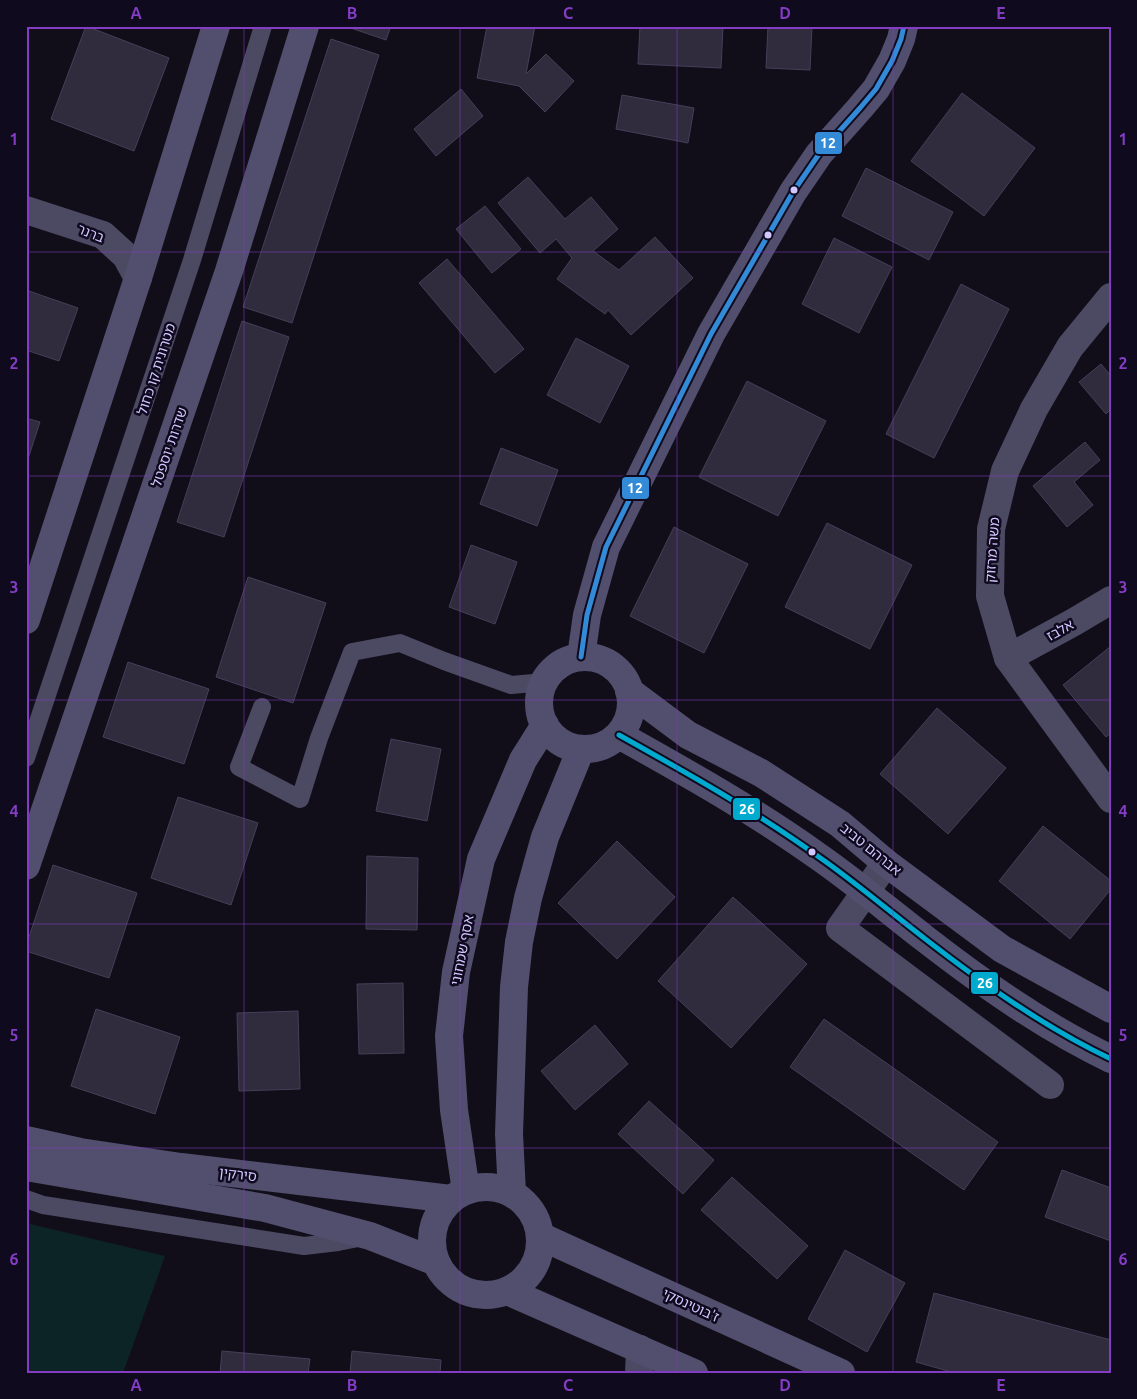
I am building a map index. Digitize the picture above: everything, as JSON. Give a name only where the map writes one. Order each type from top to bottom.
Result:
[{"type":"street","points":[[26,620],[138,278],[216,26]]},
{"type":"street","name":"שדרות יוספטל","points":[[26,866],[230,271],[305,26]]},
{"type":"street","points":[[581,657],[587,615],[606,547],[711,334],[793,192],[819,154],[876,89],[892,61],[904,26]]},
{"type":"street","name":"ברנר","points":[[26,210],[103,235],[126,256],[138,278]]},
{"type":"street","name":"משה מרזוק","points":[[1111,297],[1070,347],[1034,409],[1005,471],[991,528],[990,596],[1008,658],[1111,799]]},
{"type":"street","name":"אלבז","points":[[1008,658],[1111,600]]},
{"type":"street","points":[[581,657],[597,659],[611,666],[622,677],[629,691],[631,707],[627,722],[619,735],[608,743],[595,748],[580,749],[566,745],[554,737],[544,725],[539,708],[541,690],[549,674],[564,662],[581,657]]},
{"type":"street","name":"אברהם טביב","points":[[629,691],[688,735],[761,774],[840,824],[886,863],[1002,949],[1111,1009]]},
{"type":"street","name":"אסף שמחוני","points":[[458,1195],[449,1036],[456,972],[481,858],[523,760],[544,725]]},
{"type":"street","points":[[619,735],[706,784],[768,822],[866,891],[922,937],[981,981],[1052,1028],[1111,1059]]},
{"type":"street","points":[[512,1193],[509,1134],[514,987],[519,942],[528,898],[545,837],[580,749]]},
{"type":"street","points":[[886,863],[840,928],[1050,1085]]},
{"type":"street","name":"סירקין","points":[[26,1140],[80,1152],[181,1168],[394,1194],[458,1195]]},
{"type":"street","name":"סירקין","points":[[26,1167],[265,1208],[370,1236],[436,1262]]},
{"type":"street","points":[[481,1187],[497,1188],[512,1193],[526,1204],[536,1219],[540,1236],[539,1253],[533,1269],[522,1282],[507,1291],[491,1295],[474,1294],[458,1288],[445,1277],[436,1262],[432,1245],[433,1228],[440,1212],[458,1195],[481,1187]]},
{"type":"street","name":"ז'בוטינסקי","points":[[540,1236],[841,1373]]},
{"type":"street","points":[[507,1291],[640,1361],[694,1373]]},
{"type":"lane","name":"מטרונית קו כחול","points":[[26,758],[192,260],[263,26]]},
{"type":"lane","points":[[262,707],[239,767],[300,799],[319,738],[352,652],[400,643],[444,662],[511,685],[545,682]]},
{"type":"lane","name":"מטרונית קו כחול","points":[[26,748],[42,710]]},
{"type":"lane","points":[[26,1199],[43,1205],[304,1246],[370,1236]]},
{"type":"green space","points":[[26,1223],[165,1256],[123,1373],[26,1373]]},
{"type":"building","points":[[86,26],[169,58],[134,151],[51,119]]},
{"type":"building","points":[[345,26],[391,26],[386,40]]},
{"type":"building","points":[[487,26],[535,26],[526,74],[546,54],[574,81],[545,112],[519,86],[477,78]]},
{"type":"building","points":[[640,26],[723,26],[721,68],[638,64]]},
{"type":"building","points":[[768,26],[812,26],[810,70],[766,68]]},
{"type":"building","points":[[331,39],[379,55],[292,323],[243,307]]},
{"type":"building","points":[[461,89],[483,116],[436,156],[414,129]]},
{"type":"building","points":[[962,93],[1035,148],[984,216],[911,161]]},
{"type":"building","points":[[622,95],[694,108],[688,143],[616,129]]},
{"type":"building","points":[[866,168],[953,212],[929,260],[842,216]]},
{"type":"building","points":[[528,177],[565,219],[591,197],[618,229],[593,251],[619,270],[655,237],[693,278],[631,335],[608,310],[605,314],[557,279],[572,258],[556,239],[540,253],[498,203]]},
{"type":"building","points":[[485,206],[521,249],[492,273],[456,229]]},
{"type":"building","points":[[834,238],[892,267],[859,333],[802,304]]},
{"type":"building","points":[[447,259],[524,349],[495,373],[419,283]]},
{"type":"building","points":[[961,284],[1009,309],[934,458],[886,434]]},
{"type":"building","points":[[26,290],[78,308],[59,361],[26,350]]},
{"type":"building","points":[[242,321],[289,337],[224,537],[177,522]]},
{"type":"building","points":[[576,338],[629,366],[600,423],[547,395]]},
{"type":"building","points":[[1101,364],[1111,376],[1111,409],[1106,414],[1079,382]]},
{"type":"building","points":[[747,381],[826,421],[778,516],[699,477]]},
{"type":"building","points":[[26,418],[40,422],[26,465]]},
{"type":"building","points":[[1085,442],[1100,460],[1074,482],[1093,505],[1067,527],[1033,486]]},
{"type":"building","points":[[501,448],[558,470],[537,526],[480,504]]},
{"type":"building","points":[[827,523],[912,565],[870,649],[785,607]]},
{"type":"building","points":[[674,527],[748,564],[704,653],[630,616]]},
{"type":"building","points":[[471,545],[517,562],[495,624],[449,607]]},
{"type":"building","points":[[248,577],[326,603],[293,703],[216,677]]},
{"type":"building","points":[[1111,646],[1111,733],[1106,737],[1063,685]]},
{"type":"building","points":[[128,662],[209,689],[184,764],[103,737]]},
{"type":"building","points":[[937,708],[1006,768],[948,834],[880,774]]},
{"type":"building","points":[[391,739],[441,749],[427,821],[376,811]]},
{"type":"building","points":[[178,797],[258,823],[231,905],[151,878]]},
{"type":"building","points":[[1043,826],[1111,881],[1111,889],[1070,939],[999,881]]},
{"type":"building","points":[[617,841],[675,897],[617,959],[558,903]]},
{"type":"building","points":[[367,856],[418,858],[417,930],[366,929]]},
{"type":"building","points":[[53,865],[137,893],[109,978],[26,951]]},
{"type":"building","points":[[733,897],[807,964],[731,1048],[658,981]]},
{"type":"building","points":[[403,983],[404,1053],[359,1054],[357,984]]},
{"type":"building","points":[[96,1009],[180,1037],[155,1114],[71,1086]]},
{"type":"building","points":[[298,1011],[300,1089],[239,1091],[237,1013]]},
{"type":"building","points":[[824,1019],[998,1142],[964,1190],[790,1067]]},
{"type":"building","points":[[595,1025],[628,1064],[575,1110],[541,1071]]},
{"type":"building","points":[[649,1101],[714,1160],[683,1194],[618,1134]]},
{"type":"building","points":[[1062,1170],[1111,1188],[1111,1241],[1045,1217]]},
{"type":"building","points":[[732,1177],[808,1246],[777,1279],[701,1210]]},
{"type":"building","points":[[845,1250],[905,1283],[867,1352],[808,1319]]},
{"type":"building","points":[[934,1293],[1111,1340],[1111,1373],[955,1373],[916,1362]]},
{"type":"building","points":[[222,1351],[310,1359],[308,1373],[220,1373]]},
{"type":"building","points":[[352,1351],[441,1360],[440,1373],[350,1373]]},
{"type":"transit line","name":"12","points":[[581,657],[587,615],[606,547],[711,334],[793,192],[819,154],[876,89],[892,61],[904,26]]},
{"type":"transit line","name":"26","points":[[619,735],[746,808],[795,840],[859,886],[991,988],[1038,1019],[1111,1059]]}]
